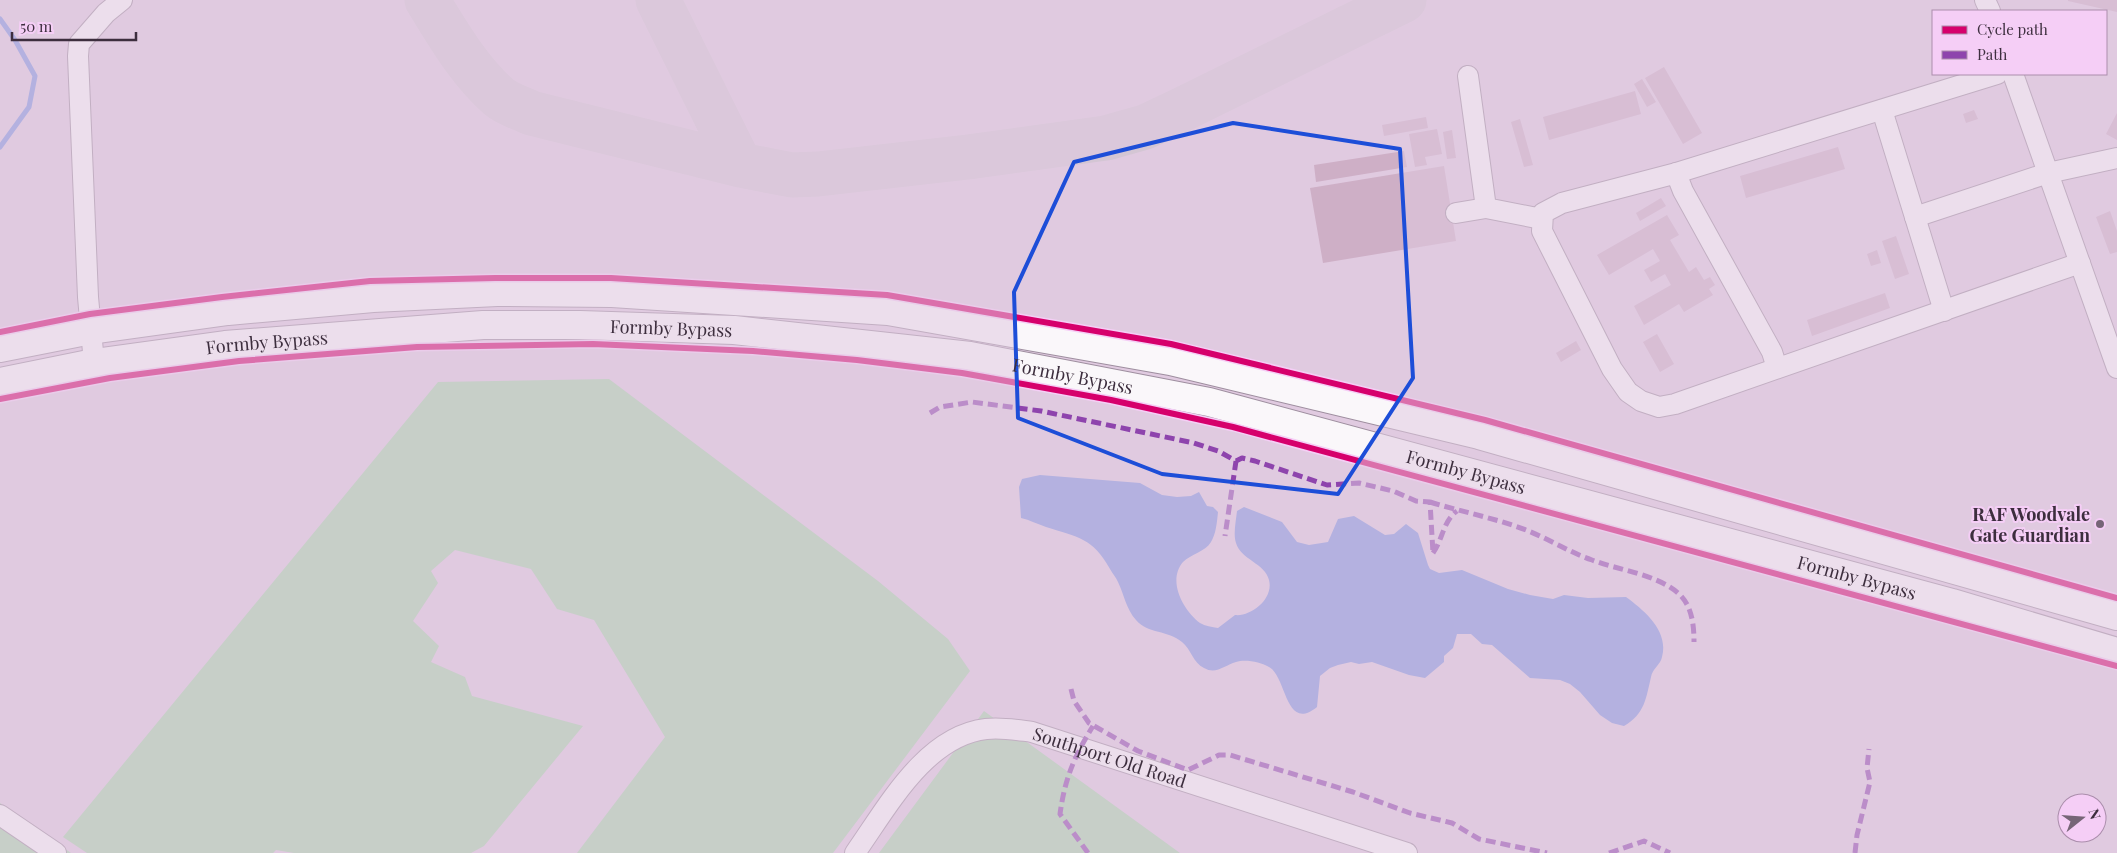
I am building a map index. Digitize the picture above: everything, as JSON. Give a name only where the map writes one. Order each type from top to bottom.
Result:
[{"type":"highway","name":"Formby Bypass","points":[[0,348],[91,330],[228,312],[344,300],[497,292],[612,293],[888,311],[1170,361],[1479,434],[2117,616]]},
{"type":"highway","name":"Formby Bypass","points":[[0,382],[94,364],[225,345],[483,325],[580,325],[734,330],[970,356],[1209,402],[1952,602],[2117,652]]},
{"type":"street","points":[[94,364],[87,287],[78,56],[79,44],[106,13],[122,0]]},
{"type":"street","points":[[1994,75],[1676,173],[1562,203],[1543,213],[1542,231],[1612,369],[1628,392],[1641,401],[1659,406],[1675,404],[2080,263]]},
{"type":"street","points":[[2013,75],[2117,368]]},
{"type":"street","points":[[1468,76],[1486,208]]},
{"type":"street","points":[[1882,110],[1944,311]]},
{"type":"street","points":[[1915,217],[2048,173],[2117,158]]},
{"type":"street","points":[[1676,173],[1683,191],[1772,352],[1778,368]]},
{"type":"street","points":[[1456,213],[1486,208],[1542,219]]},
{"type":"street","name":"Southport Old Road","points":[[855,853],[906,781],[922,764],[936,752],[960,737],[984,729],[998,728],[1032,732],[1408,853]]},
{"type":"street","points":[[0,815],[56,853]]},
{"type":"highlighted area","points":[[1233,123],[1400,149],[1413,378],[1338,494],[1162,474],[1018,418],[1014,292],[1074,162]]},
{"type":"green space","points":[[609,379],[878,581],[948,639],[970,671],[833,853],[577,853],[665,737],[594,620],[557,609],[531,569],[455,550],[431,571],[438,583],[413,621],[439,646],[431,662],[465,677],[472,696],[583,726],[484,846],[471,853],[294,853],[276,850],[273,853],[87,853],[63,837],[438,382]]},
{"type":"green space","points":[[984,711],[1180,853],[879,853]]},
{"type":"green space","points":[[0,803],[71,853],[0,853]]},
{"type":"water","points":[[1040,475],[1140,483],[1162,495],[1177,497],[1191,496],[1199,492],[1207,506],[1213,507],[1218,512],[1215,532],[1213,539],[1202,551],[1183,562],[1178,570],[1177,586],[1179,595],[1188,611],[1200,623],[1206,626],[1218,628],[1235,615],[1241,615],[1254,610],[1265,600],[1268,594],[1270,587],[1267,574],[1243,554],[1236,543],[1237,511],[1244,507],[1282,522],[1297,542],[1309,545],[1328,542],[1338,519],[1354,516],[1385,535],[1394,534],[1406,524],[1418,533],[1430,569],[1439,573],[1462,570],[1508,589],[1553,599],[1564,595],[1588,598],[1626,597],[1648,615],[1659,630],[1663,648],[1661,660],[1653,671],[1644,705],[1636,716],[1624,726],[1612,723],[1600,715],[1580,692],[1570,684],[1560,680],[1530,678],[1492,645],[1482,644],[1471,634],[1457,634],[1453,648],[1444,656],[1444,662],[1425,678],[1409,675],[1372,662],[1359,664],[1351,662],[1330,668],[1320,676],[1317,707],[1306,713],[1299,713],[1292,708],[1280,681],[1269,667],[1257,662],[1248,661],[1236,662],[1216,670],[1208,670],[1200,666],[1182,642],[1171,635],[1146,628],[1136,620],[1127,606],[1116,578],[1104,559],[1091,545],[1084,540],[1021,518],[1019,487],[1022,479]]},
{"type":"building","points":[[2117,0],[2117,12],[2068,1]]},
{"type":"building","points":[[1664,67],[1702,133],[1683,144],[1645,78]]},
{"type":"building","points":[[1642,79],[1656,102],[1647,107],[1634,84]]},
{"type":"building","points":[[1635,91],[1641,114],[1549,140],[1543,117]]},
{"type":"building","points":[[1974,110],[1978,119],[1966,123],[1963,114]]},
{"type":"building","points":[[2117,113],[2117,140],[2106,134]]},
{"type":"building","points":[[1426,117],[1428,128],[1384,136],[1382,125]]},
{"type":"building","points":[[1520,119],[1533,165],[1524,167],[1511,122]]},
{"type":"building","points":[[1437,129],[1442,154],[1425,157],[1427,165],[1415,167],[1409,134]]},
{"type":"building","points":[[1452,130],[1456,158],[1447,159],[1443,132]]},
{"type":"building","points":[[1838,147],[1845,169],[1746,198],[1740,176]]},
{"type":"building","points":[[1404,151],[1407,167],[1316,182],[1314,165]]},
{"type":"building","points":[[1444,166],[1456,241],[1323,263],[1310,188]]},
{"type":"building","points":[[1661,198],[1666,206],[1640,221],[1636,213]]},
{"type":"building","points":[[2110,211],[2117,231],[2117,252],[2110,254],[2096,217]]},
{"type":"building","points":[[1667,215],[1679,235],[1670,240],[1689,272],[1696,267],[1704,280],[1710,277],[1715,285],[1709,289],[1713,295],[1684,312],[1679,304],[1644,325],[1634,306],[1671,285],[1665,274],[1651,282],[1644,270],[1660,261],[1653,249],[1609,275],[1597,255]]},
{"type":"building","points":[[1896,236],[1909,274],[1895,279],[1882,241]]},
{"type":"building","points":[[1877,250],[1881,263],[1871,266],[1867,254]]},
{"type":"building","points":[[1885,293],[1890,308],[1812,336],[1807,320]]},
{"type":"building","points":[[1657,334],[1674,364],[1660,372],[1643,342]]},
{"type":"building","points":[[1576,341],[1581,350],[1561,362],[1556,353]]},
{"type":"waterway","points":[[0,19],[15,40],[35,76],[29,107],[0,147]]},
{"type":"taxiway","points":[[427,0],[451,39],[478,76],[499,97],[510,104],[531,113],[740,165],[792,175],[818,174],[968,157],[1106,138],[1145,127],[1404,0]]},
{"type":"taxiway","points":[[658,0],[740,165]]},
{"type":"marked path","points":[[930,413],[940,407],[972,402],[1041,411],[1194,443],[1218,451],[1236,461],[1225,536]]},
{"type":"marked path","points":[[1236,461],[1242,458],[1255,461],[1327,485],[1359,483],[1393,491],[1416,501],[1430,502],[1433,553]]},
{"type":"marked path","points":[[1430,502],[1514,526],[1602,564],[1659,581],[1678,593],[1686,603],[1693,622],[1694,642]]},
{"type":"marked path","points":[[1433,553],[1446,525],[1457,511]]},
{"type":"marked path","points":[[1071,689],[1074,701],[1089,723],[1138,751],[1188,770],[1219,755],[1230,755],[1353,792],[1410,813],[1452,823],[1479,839],[1547,853]]},
{"type":"marked path","points":[[1088,853],[1060,814],[1071,768],[1093,726]]},
{"type":"marked path","points":[[1855,853],[1857,835],[1870,782],[1867,768],[1869,749]]},
{"type":"marked path","points":[[1609,853],[1644,841],[1670,853]]},
{"type":"cycle path","points":[[0,332],[90,314],[370,281],[611,278],[887,295],[1171,344],[1485,420],[2117,598]]},
{"type":"cycle path","points":[[0,399],[110,378],[239,361],[417,347],[593,344],[753,351],[857,360],[962,373],[1111,400],[1233,427],[2117,666]]},
{"type":"place","name":"RAF Woodvale Gate Guardian","points":[[2100,524]]}]
